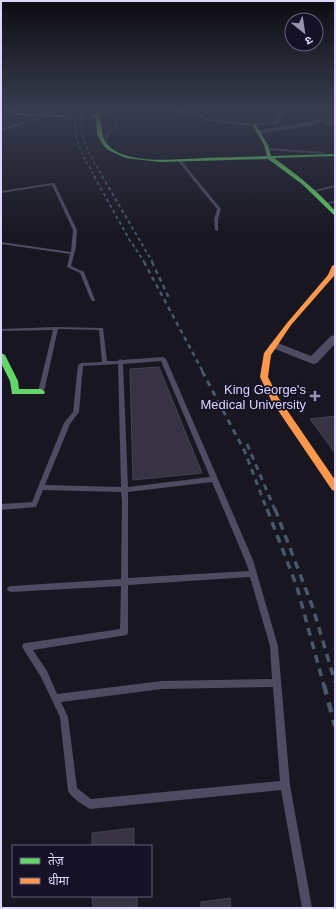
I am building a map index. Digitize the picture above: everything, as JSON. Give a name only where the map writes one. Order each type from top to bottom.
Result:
[{"type":"street","points":[[115,151],[131,158],[178,160],[268,153],[332,155]]},
{"type":"street","points":[[268,153],[314,191],[331,202],[335,214]]},
{"type":"street","points":[[335,266],[331,276],[289,324],[267,355],[264,377],[274,398],[335,487]]},
{"type":"street","points":[[274,345],[313,361],[335,338]]},
{"type":"street","points":[[1,355],[14,381],[15,392],[41,392]]},
{"type":"lane","points":[[178,160],[218,207],[219,209],[216,219],[217,230]]},
{"type":"lane","points":[[1,192],[53,184],[74,230],[74,247],[69,267],[82,272],[93,300]]},
{"type":"lane","points":[[314,191],[335,186]]},
{"type":"lane","points":[[1,243],[72,253]]},
{"type":"lane","points":[[41,392],[56,328]]},
{"type":"lane","points":[[1,330],[101,328],[105,363]]},
{"type":"lane","points":[[1,507],[34,505],[67,423],[76,412],[81,365],[163,359],[249,560],[274,646],[285,785],[307,908]]},
{"type":"lane","points":[[120,362],[125,490],[124,632],[26,647],[44,674],[64,716],[73,791],[90,804],[285,785]]},
{"type":"lane","points":[[41,487],[125,490],[214,479]]},
{"type":"lane","points":[[11,589],[253,574]]},
{"type":"lane","points":[[56,698],[162,685],[277,683]]},
{"type":"building","points":[[159,367],[202,473],[133,480],[130,369]]},
{"type":"building","points":[[335,416],[335,453],[310,419]]},
{"type":"building","points":[[134,828],[134,845],[92,845],[92,833]]},
{"type":"building","points":[[92,897],[137,897],[137,907],[93,908]]},
{"type":"building","points":[[230,898],[231,908],[201,908],[201,902]]},
{"type":"railway","points":[[81,151],[95,177]]},
{"type":"railway","points":[[88,151],[103,177]]},
{"type":"railway","points":[[94,176],[129,239],[145,263]]},
{"type":"railway","points":[[102,176],[153,263]]},
{"type":"railway","points":[[144,262],[203,372]]},
{"type":"railway","points":[[152,262],[169,298]]},
{"type":"railway","points":[[202,371],[245,452],[267,510]]},
{"type":"railway","points":[[247,444],[275,510]]},
{"type":"railway","points":[[267,509],[297,587],[324,686]]},
{"type":"railway","points":[[275,509],[313,608],[335,682]]},
{"type":"railway","points":[[324,685],[335,726]]},
{"type":"traffic: fast","points":[[114,151],[134,158],[160,161],[335,155]]},
{"type":"traffic: fast","points":[[268,151],[269,157],[312,190],[335,214]]},
{"type":"traffic: fast","points":[[1,355],[14,381],[15,392],[41,392]]},
{"type":"traffic: slow","points":[[335,266],[331,276],[289,324],[267,355],[264,377],[274,398],[335,487]]},
{"type":"place","name":"King George's Medical University","points":[[315,396]]}]
